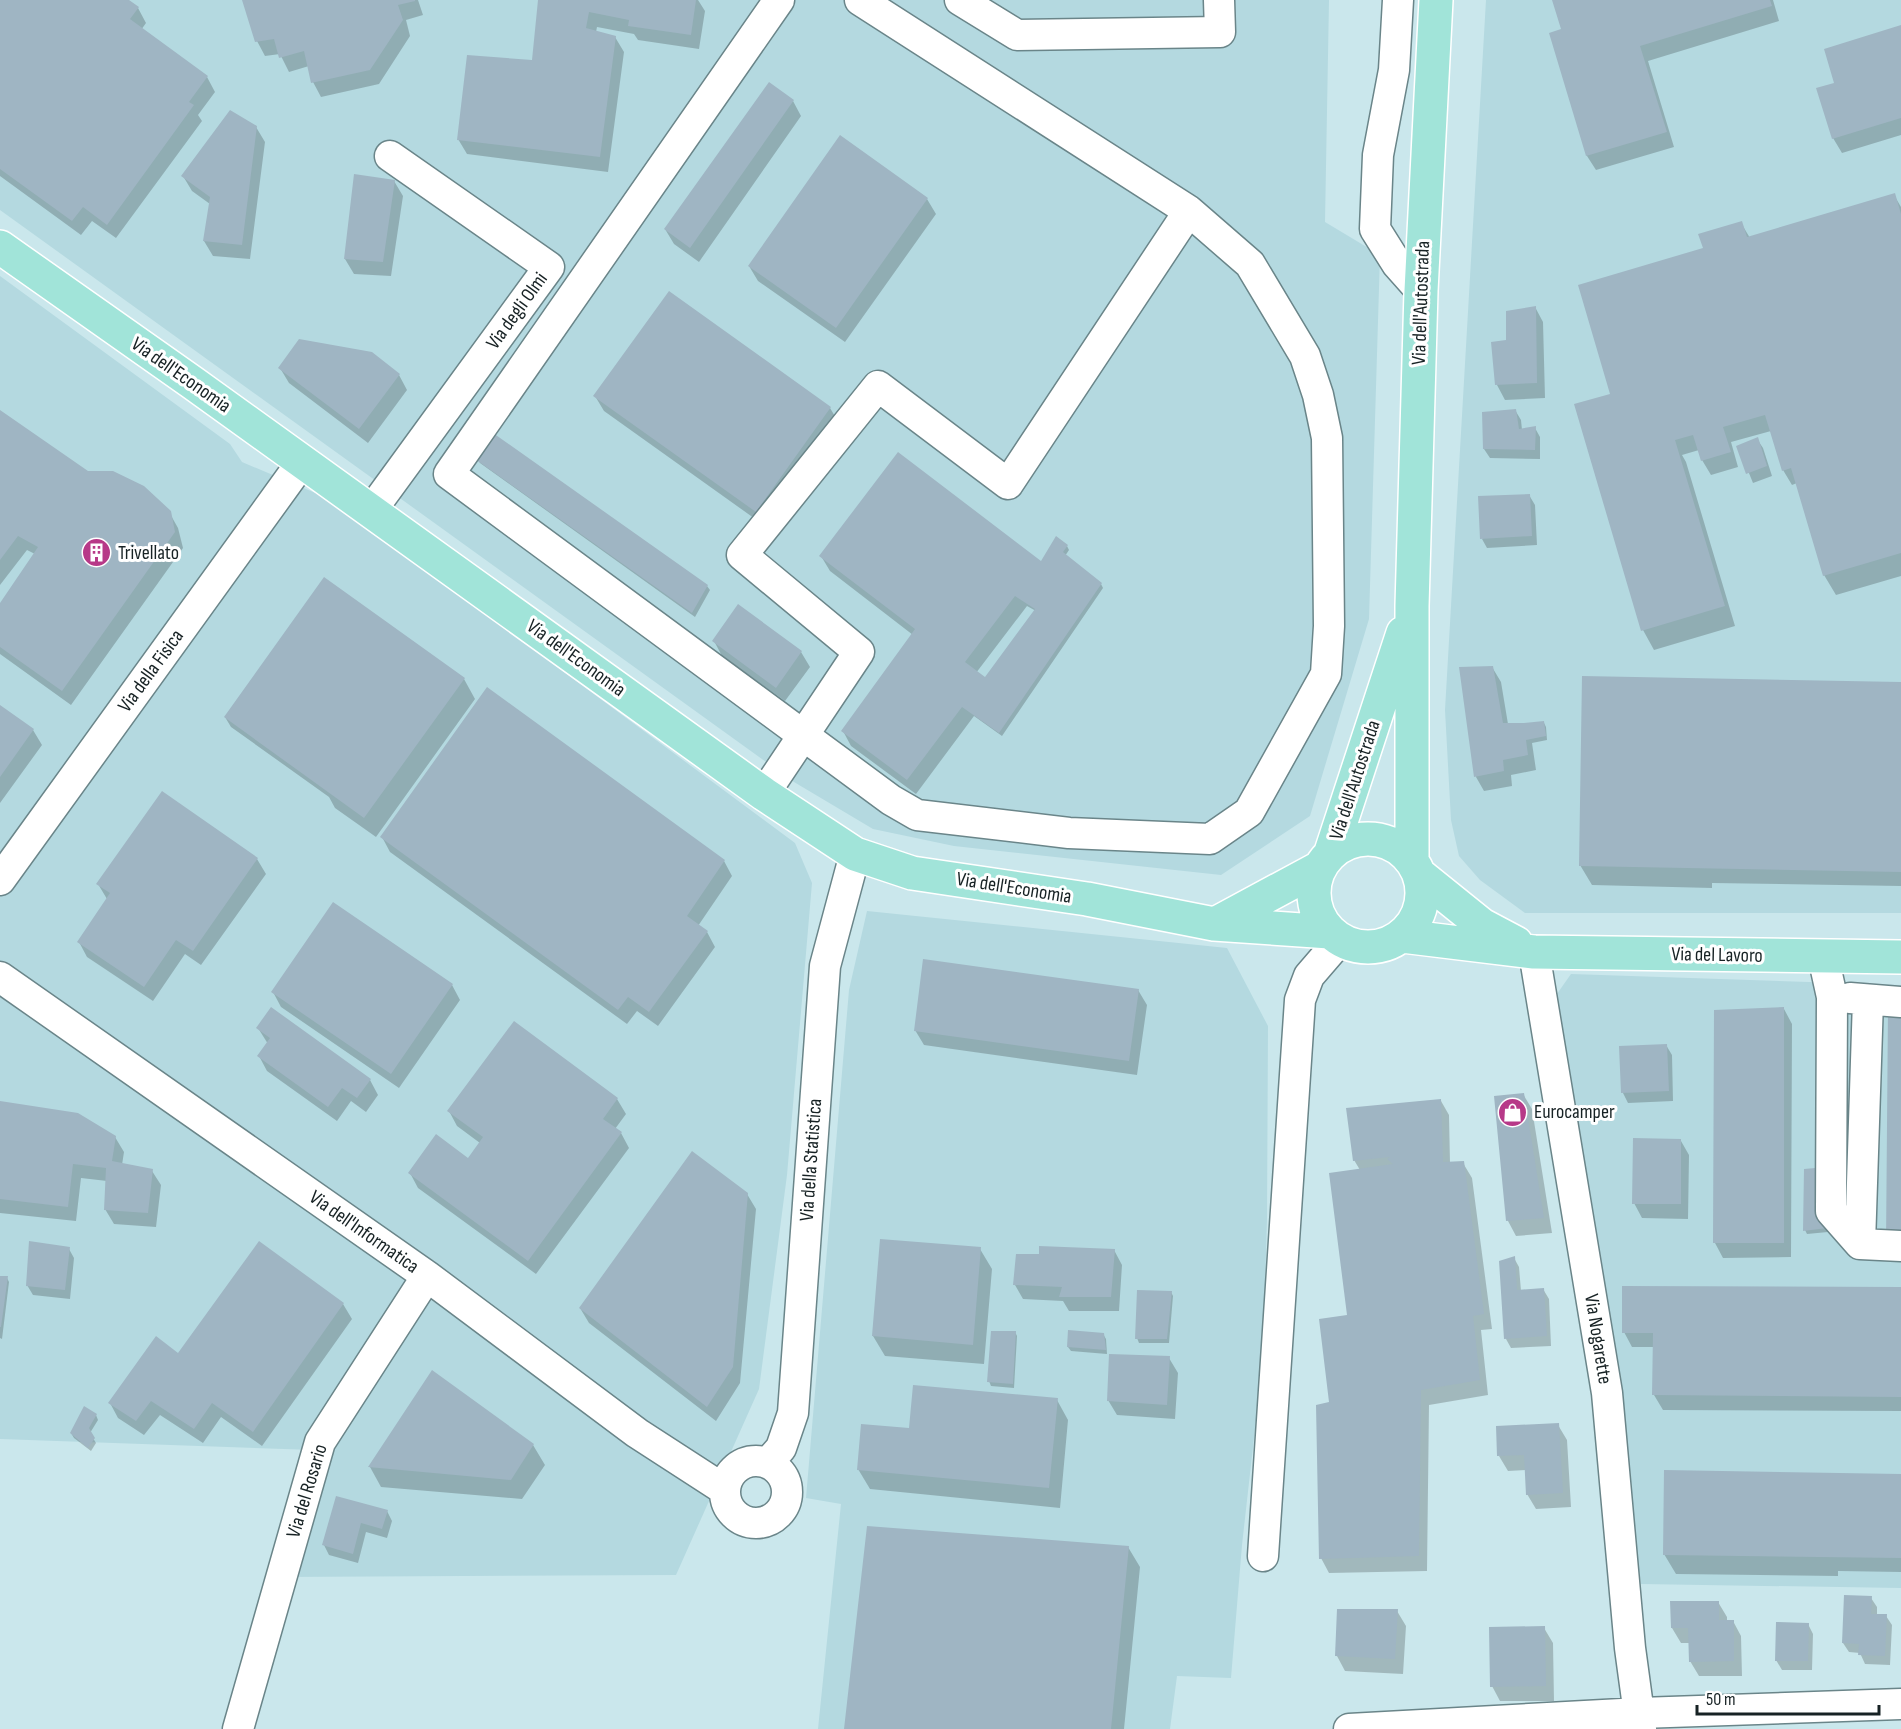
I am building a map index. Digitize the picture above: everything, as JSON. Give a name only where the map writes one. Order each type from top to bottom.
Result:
[{"type":"main road","name":"Via dell'Autostrada","points":[[1402,936],[1413,923],[1420,908],[1423,892],[1416,868],[1412,606],[1421,291],[1437,0]]},
{"type":"main road","name":"Via dell'Economia","points":[[0,247],[764,794],[855,854],[912,873],[1088,899],[1214,924],[1335,936]]},
{"type":"main road","name":"Via dell'Autostrada","points":[[1335,936],[1319,918],[1314,902],[1314,885],[1325,860],[1412,606]]},
{"type":"main road","name":"Via dell'Autostrada","points":[[1325,860],[1347,842],[1365,838],[1382,840],[1399,848],[1416,868]]},
{"type":"main road","points":[[1214,924],[1325,860]]},
{"type":"main road","name":"Via del Lavoro","points":[[1416,868],[1482,925],[1534,952]]},
{"type":"main road","points":[[1335,936],[1355,946],[1372,947],[1388,944],[1402,936]]},
{"type":"main road","name":"Via del Lavoro","points":[[1402,936],[1534,952],[1901,957]]},
{"type":"street","points":[[779,0],[448,474],[891,800],[917,815],[1069,833],[1210,839],[1249,812],[1326,674],[1329,626],[1327,438],[1318,395],[1305,356],[1250,264],[1189,211],[860,0]]},
{"type":"street","points":[[960,0],[1017,35],[1220,32],[1219,0]]},
{"type":"street","points":[[1398,0],[1394,70],[1378,155],[1375,229],[1397,264],[1421,291]]},
{"type":"street","name":"Via degli Olmi","points":[[371,511],[549,267],[390,156]]},
{"type":"street","points":[[764,794],[859,652],[742,555],[878,386],[1008,484],[1189,211]]},
{"type":"street","name":"Via della Fisica","points":[[0,880],[302,462]]},
{"type":"street","name":"Via della Statistica","points":[[768,1463],[782,1448],[793,1413],[825,966],[855,854]]},
{"type":"street","points":[[1263,1557],[1300,1000],[1309,976],[1335,936]]},
{"type":"street","name":"Via Nogarette","points":[[1534,952],[1607,1393],[1630,1648],[1641,1721]]},
{"type":"street","points":[[1823,956],[1832,997],[1831,1211],[1860,1244],[1901,1246]]},
{"type":"street","name":"Via dell'Informatica","points":[[0,977],[427,1276],[637,1433],[725,1490]]},
{"type":"street","points":[[1832,997],[1901,1002]]},
{"type":"street","points":[[1860,1244],[1868,1000]]},
{"type":"street","name":"Via del Rosario","points":[[238,1729],[320,1442],[427,1276]]},
{"type":"street","points":[[758,1461],[768,1463],[782,1476],[787,1494],[780,1512],[764,1522],[745,1521],[730,1508],[725,1490],[727,1481],[740,1466],[758,1461]]},
{"type":"street","points":[[1349,1729],[1641,1721],[1901,1704]]},
{"type":"shaded area","points":[[0,0],[1329,0],[1325,222],[1380,255],[1369,619],[1310,816],[1221,875],[954,846],[873,829],[794,782],[0,210]]},
{"type":"shaded area","points":[[1486,0],[1901,0],[1901,913],[1525,913],[1480,880],[1459,856],[1451,820],[1445,710]]},
{"type":"shaded area","points":[[0,276],[230,444],[242,462],[332,500],[795,843],[812,883],[787,1175],[759,1389],[676,1575],[279,1577],[313,1450],[0,1439]]},
{"type":"shaded area","points":[[867,911],[1227,948],[1268,1026],[1267,1219],[1263,1358],[1242,1545],[1231,1678],[1177,1676],[1170,1729],[818,1729],[841,1504],[806,1498],[849,990]]},
{"type":"shaded area","points":[[1571,974],[1901,985],[1901,1588],[1641,1584],[1552,1001]]},
{"type":"building","points":[[0,0],[129,0],[139,7],[130,19],[208,76],[189,102],[194,105],[107,225],[83,207],[72,221],[0,169]]},
{"type":"building","points":[[242,0],[415,1],[398,5],[403,20],[370,70],[311,83],[304,51],[279,58],[274,39],[255,42]]},
{"type":"building","points":[[538,0],[696,0],[691,35],[628,26],[629,20],[589,12],[586,28],[616,36],[600,157],[457,140],[467,55],[532,60]]},
{"type":"building","points":[[1552,0],[1770,0],[1772,6],[1640,46],[1667,132],[1586,156],[1549,33],[1561,29]]},
{"type":"building","points":[[1901,25],[1901,118],[1832,139],[1816,88],[1834,83],[1824,49]]},
{"type":"building","points":[[769,82],[794,100],[690,248],[664,229]]},
{"type":"building","points":[[230,110],[257,126],[242,245],[203,241],[210,197],[181,176]]},
{"type":"building","points":[[840,135],[928,198],[836,328],[748,266]]},
{"type":"building","points":[[354,174],[395,180],[383,262],[344,259]]},
{"type":"building","points":[[1895,193],[1901,214],[1901,553],[1823,576],[1791,468],[1782,471],[1765,415],[1723,427],[1731,452],[1701,461],[1693,435],[1675,440],[1725,606],[1641,631],[1574,404],[1610,394],[1578,285],[1703,248],[1698,234],[1742,221],[1747,237]]},
{"type":"building","points":[[669,291],[831,407],[756,512],[593,396]]},
{"type":"building","points":[[1536,306],[1537,383],[1495,385],[1491,342],[1506,340],[1506,311]]},
{"type":"building","points":[[299,339],[372,352],[400,374],[359,429],[278,368]]},
{"type":"building","points":[[1516,409],[1519,429],[1536,426],[1535,450],[1483,449],[1482,412]]},
{"type":"building","name":"Trivellato","points":[[0,410],[88,471],[113,471],[144,486],[171,511],[175,532],[62,691],[0,647],[0,603],[38,547],[18,536],[0,560]]},
{"type":"building","points":[[493,433],[708,585],[692,613],[475,459]]},
{"type":"building","points":[[1758,437],[1767,466],[1746,474],[1736,446]]},
{"type":"building","points":[[898,452],[1041,561],[1056,536],[1068,545],[1063,552],[1102,583],[999,733],[962,707],[907,780],[841,731],[915,629],[819,556]],"holes":[[[1015,596],[1035,609],[985,677],[965,662]]]},
{"type":"building","points":[[1530,494],[1532,536],[1480,539],[1478,496]]},
{"type":"building","points":[[324,577],[465,678],[364,818],[224,717]]},
{"type":"building","points":[[738,604],[802,651],[776,688],[712,641]]},
{"type":"building","points":[[1493,666],[1503,723],[1544,721],[1546,736],[1526,740],[1528,755],[1503,760],[1504,771],[1474,777],[1459,667]]},
{"type":"building","points":[[1582,676],[1901,682],[1901,872],[1579,866]]},
{"type":"building","points":[[487,687],[725,860],[687,916],[708,931],[649,1012],[628,997],[618,1010],[380,837]]},
{"type":"building","points":[[0,705],[34,729],[0,777]]},
{"type":"building","points":[[162,791],[258,858],[193,951],[176,940],[144,987],[77,942],[110,893],[96,884]]},
{"type":"building","points":[[333,902],[453,984],[391,1074],[271,992]]},
{"type":"building","points":[[923,959],[1139,989],[1129,1061],[914,1031]]},
{"type":"building","points":[[271,1007],[371,1079],[357,1098],[342,1088],[328,1107],[257,1056],[270,1038],[256,1028]]},
{"type":"building","points":[[1784,1007],[1784,1243],[1713,1243],[1714,1010]]},
{"type":"building","points":[[1888,1008],[1901,1009],[1901,1244],[1886,1244]]},
{"type":"building","points":[[514,1021],[618,1098],[603,1119],[622,1132],[528,1261],[408,1173],[436,1134],[468,1158],[483,1137],[447,1111]]},
{"type":"building","points":[[1667,1044],[1669,1091],[1621,1093],[1619,1046]]},
{"type":"building","points":[[1524,1093],[1544,1218],[1506,1221],[1494,1096]]},
{"type":"building","points":[[1441,1099],[1443,1162],[1464,1161],[1484,1314],[1473,1316],[1480,1380],[1421,1390],[1419,1556],[1319,1559],[1316,1405],[1329,1402],[1319,1319],[1347,1315],[1329,1173],[1393,1164],[1387,1159],[1390,1157],[1353,1161],[1346,1108]]},
{"type":"building","points":[[0,1101],[78,1113],[116,1136],[112,1161],[153,1169],[148,1213],[104,1210],[106,1168],[73,1164],[68,1207],[0,1199]]},
{"type":"building","points":[[1633,1138],[1681,1139],[1681,1204],[1632,1204]]},
{"type":"building","points":[[692,1151],[748,1193],[733,1367],[707,1407],[579,1308]]},
{"type":"building","points":[[1827,1167],[1827,1228],[1803,1231],[1804,1169]]},
{"type":"building","points":[[880,1239],[981,1247],[973,1345],[872,1336]]},
{"type":"building","points":[[29,1241],[70,1247],[65,1290],[26,1286]]},
{"type":"building","points":[[259,1241],[344,1303],[253,1432],[212,1403],[194,1429],[151,1401],[136,1421],[108,1403],[156,1336],[178,1353]]},
{"type":"building","points":[[1039,1246],[1115,1249],[1111,1297],[1059,1297],[1062,1287],[1013,1285],[1016,1254],[1039,1254]]},
{"type":"building","points":[[1515,1256],[1517,1290],[1544,1288],[1547,1336],[1504,1339],[1499,1261]]},
{"type":"building","points":[[0,1276],[8,1276],[1,1327],[0,1327]]},
{"type":"building","points":[[1622,1286],[1901,1287],[1901,1397],[1652,1395],[1653,1333],[1622,1333]]},
{"type":"building","points":[[1137,1290],[1172,1291],[1167,1339],[1135,1339]]},
{"type":"building","points":[[1068,1330],[1104,1333],[1106,1350],[1067,1347]]},
{"type":"building","points":[[991,1331],[1016,1331],[1013,1384],[987,1382]]},
{"type":"building","points":[[1109,1354],[1170,1356],[1167,1405],[1107,1401]]},
{"type":"building","points":[[432,1370],[534,1444],[511,1480],[368,1467]]},
{"type":"building","points":[[913,1385],[1058,1398],[1049,1488],[857,1470],[861,1424],[909,1428]]},
{"type":"building","points":[[84,1406],[97,1414],[89,1428],[95,1438],[88,1448],[70,1433]]},
{"type":"building","points":[[1559,1423],[1563,1493],[1526,1495],[1524,1455],[1497,1456],[1496,1426]]},
{"type":"building","points":[[1664,1470],[1901,1474],[1901,1558],[1663,1555]]},
{"type":"building","points":[[336,1496],[388,1510],[382,1529],[361,1523],[353,1554],[322,1545]]},
{"type":"building","points":[[867,1526],[1129,1546],[1111,1729],[844,1729]]},
{"type":"building","points":[[1844,1595],[1872,1596],[1871,1614],[1887,1614],[1885,1656],[1858,1655],[1859,1644],[1842,1643]]},
{"type":"building","points":[[1670,1601],[1719,1601],[1719,1620],[1734,1620],[1734,1661],[1689,1662],[1688,1628],[1671,1628]]},
{"type":"building","points":[[1337,1609],[1398,1609],[1395,1659],[1335,1656]]},
{"type":"building","points":[[1776,1622],[1809,1623],[1808,1661],[1775,1661]]},
{"type":"building","points":[[1545,1626],[1546,1686],[1490,1687],[1489,1627]]},
{"type":"place","name":"Trivellato","points":[[97,553]]},
{"type":"place","name":"Eurocamper","points":[[1513,1112]]}]
